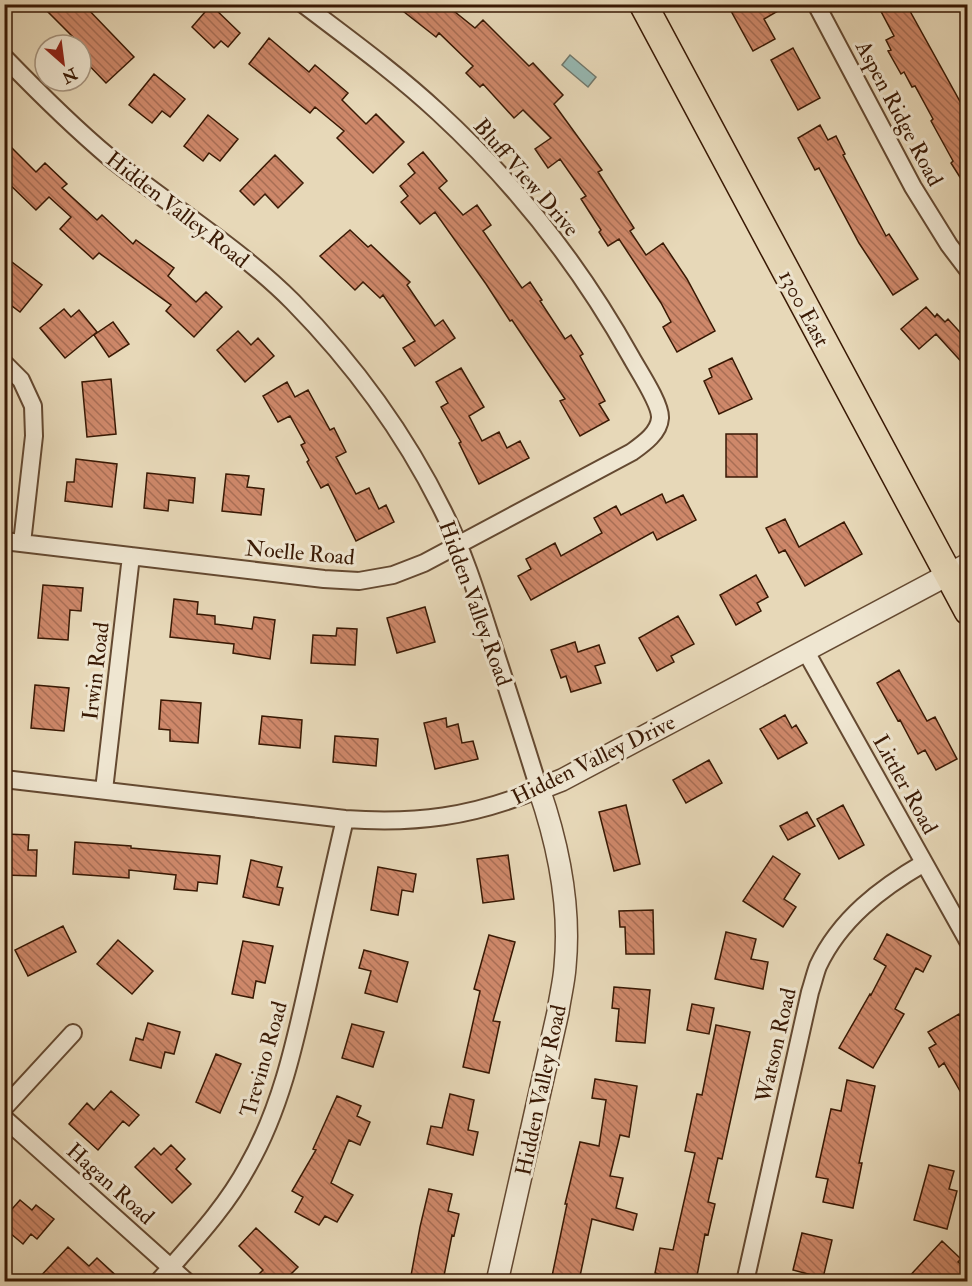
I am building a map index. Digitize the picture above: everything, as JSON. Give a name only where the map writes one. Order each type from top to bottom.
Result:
[{"type":"main road","name":"1300 East","points":[[643,4],[957,569],[968,610]]},
{"type":"street","name":"Bluff View Drive","points":[[303,4],[382,64],[437,111],[487,160],[533,212],[576,270],[618,333],[655,400],[660,418],[658,425]]},
{"type":"street","name":"Aspen Ridge Road","points":[[816,4],[913,186],[949,245],[968,270]]},
{"type":"street","name":"Hidden Valley Road","points":[[4,57],[52,106],[108,156],[168,203],[232,248],[292,302],[350,365],[400,435],[443,510],[458,544],[551,824],[562,873],[567,921],[565,967],[558,1012],[497,1281]]},
{"type":"street","points":[[4,363],[21,380],[33,406],[34,436],[22,543]]},
{"type":"street","name":"Noelle Road","points":[[4,541],[324,579],[359,581],[393,574],[424,563],[632,452],[652,435],[658,425]]},
{"type":"street","name":"Irwin Road","points":[[104,790],[131,556]]},
{"type":"street","name":"Hidden Valley Drive","points":[[4,779],[345,819],[395,821],[446,817],[494,806],[562,780],[957,569]]},
{"type":"street","name":"Littler Road","points":[[805,650],[968,941]]},
{"type":"street","name":"Trevino Road","points":[[158,1281],[222,1207],[248,1168],[268,1126],[284,1083],[296,1038],[345,819]]},
{"type":"street","name":"Watson Road","points":[[745,1281],[810,992],[818,967],[829,945],[870,899],[924,863]]},
{"type":"street","points":[[4,1108],[73,1033]]},
{"type":"street","name":"Hagan Road","points":[[4,1118],[187,1281]]},
{"type":"water","points":[[570,55],[596,77],[588,87],[562,65]]},
{"type":"building","points":[[40,4],[83,4],[134,57],[106,83],[93,69],[93,33],[69,33]]},
{"type":"building","points":[[394,4],[445,4],[475,28],[483,20],[529,66],[533,63],[563,95],[554,104],[602,170],[598,172],[634,228],[630,231],[646,255],[663,243],[687,279],[715,331],[677,352],[663,327],[671,322],[619,239],[608,246],[599,232],[601,230],[581,199],[586,196],[560,159],[548,168],[535,149],[551,138],[523,110],[514,118],[483,84],[480,87],[466,73],[473,66],[439,33],[436,37]]},
{"type":"building","points":[[743,4],[790,4],[764,19],[775,39],[753,51],[731,11]]},
{"type":"building","points":[[877,4],[906,4],[968,116],[968,190],[951,163],[953,161],[915,86],[912,87],[904,72],[901,74],[888,51],[891,50],[886,40],[894,36]]},
{"type":"building","points":[[211,5],[240,33],[228,47],[221,41],[214,48],[192,27]]},
{"type":"building","points":[[269,38],[309,72],[315,65],[348,93],[342,100],[366,124],[376,114],[404,142],[373,173],[337,138],[344,131],[315,107],[310,113],[249,64]]},
{"type":"building","points":[[793,48],[820,98],[798,110],[771,60]]},
{"type":"building","points":[[154,74],[185,99],[170,117],[162,111],[152,123],[129,105]]},
{"type":"building","points":[[208,115],[238,139],[220,161],[209,153],[203,161],[184,146]]},
{"type":"building","points":[[820,125],[828,140],[836,136],[845,154],[843,155],[886,236],[889,234],[918,279],[893,295],[859,243],[819,168],[815,170],[798,138]]},
{"type":"building","points":[[4,140],[36,172],[45,163],[67,184],[62,188],[97,220],[102,215],[133,244],[136,240],[174,268],[168,276],[196,302],[206,292],[222,307],[194,337],[166,311],[171,305],[99,253],[93,259],[60,229],[71,217],[49,197],[36,210],[4,179]]},
{"type":"building","points":[[423,152],[447,181],[439,188],[463,215],[477,205],[491,225],[483,231],[522,288],[530,282],[565,339],[571,335],[583,354],[580,356],[605,401],[599,404],[609,420],[580,436],[560,401],[565,399],[435,212],[420,224],[401,202],[408,196],[400,186],[415,173],[408,164]]},
{"type":"building","points":[[275,155],[303,183],[278,208],[265,194],[254,205],[240,191]]},
{"type":"building","points":[[350,230],[368,247],[371,245],[410,282],[407,285],[435,326],[443,320],[455,338],[415,366],[403,348],[415,341],[383,295],[380,298],[363,282],[355,290],[320,256]]},
{"type":"building","points":[[4,256],[42,285],[20,312],[4,300]]},
{"type":"building","points":[[926,307],[935,317],[937,314],[945,322],[948,319],[968,341],[968,369],[936,334],[919,349],[901,329]]},
{"type":"building","points":[[64,309],[71,317],[79,310],[97,332],[65,358],[40,328]]},
{"type":"building","points":[[113,322],[129,344],[109,357],[94,335]]},
{"type":"building","points":[[238,331],[251,345],[258,338],[274,356],[245,382],[217,350]]},
{"type":"building","points":[[732,358],[752,399],[719,414],[704,381],[712,377],[709,369]]},
{"type":"building","points":[[461,368],[484,407],[469,416],[482,441],[499,432],[507,448],[520,441],[529,458],[479,484],[459,443],[461,442],[441,407],[448,403],[436,382]]},
{"type":"building","points":[[111,379],[116,434],[87,437],[82,382]]},
{"type":"building","points":[[287,382],[295,397],[308,390],[330,430],[334,428],[346,452],[336,457],[356,494],[369,488],[379,509],[386,505],[394,522],[356,541],[328,484],[321,488],[307,462],[309,460],[301,445],[305,443],[290,416],[278,422],[263,396]]},
{"type":"building","points":[[726,434],[757,434],[757,477],[726,477]]},
{"type":"building","points":[[76,459],[117,464],[112,507],[65,501],[67,482],[74,482]]},
{"type":"building","points":[[147,473],[195,478],[193,503],[169,500],[168,511],[144,508]]},
{"type":"building","points":[[226,474],[249,476],[247,487],[264,489],[261,515],[222,511]]},
{"type":"building","points":[[662,494],[666,503],[683,495],[696,520],[657,540],[653,532],[531,600],[518,576],[531,569],[526,559],[555,543],[561,556],[602,533],[594,518],[616,506],[621,515]]},
{"type":"building","points":[[785,519],[799,547],[844,522],[862,554],[805,586],[785,550],[779,553],[766,528]]},
{"type":"building","points":[[756,575],[768,597],[757,603],[761,611],[736,625],[720,595]]},
{"type":"building","points":[[43,585],[83,588],[81,611],[70,610],[68,640],[38,638]]},
{"type":"building","points":[[174,599],[198,602],[197,614],[215,616],[215,624],[252,629],[254,617],[275,620],[270,659],[233,653],[234,644],[170,637]]},
{"type":"building","points":[[425,607],[435,642],[397,653],[387,618]]},
{"type":"building","points":[[678,616],[694,644],[671,656],[674,662],[657,671],[639,638]]},
{"type":"building","points":[[337,628],[357,629],[355,665],[311,663],[313,635],[336,636]]},
{"type":"building","points":[[575,642],[578,652],[599,645],[605,663],[595,666],[601,683],[571,692],[566,676],[561,678],[551,650]]},
{"type":"building","points":[[899,670],[927,721],[935,717],[957,759],[936,770],[925,750],[918,754],[877,683]]},
{"type":"building","points":[[35,685],[69,688],[64,731],[31,728]]},
{"type":"building","points":[[161,700],[201,703],[198,743],[170,741],[170,730],[159,729]]},
{"type":"building","points":[[785,715],[792,728],[796,725],[807,743],[778,759],[760,729]]},
{"type":"building","points":[[262,716],[302,720],[300,748],[259,744]]},
{"type":"building","points":[[446,718],[447,727],[458,724],[462,743],[473,741],[478,759],[435,769],[424,723]]},
{"type":"building","points":[[335,736],[378,739],[376,766],[333,762]]},
{"type":"building","points":[[709,760],[722,783],[686,803],[673,780]]},
{"type":"building","points":[[626,805],[640,864],[614,871],[599,812]]},
{"type":"building","points":[[843,805],[864,845],[839,859],[817,819]]},
{"type":"building","points":[[807,812],[815,826],[788,840],[780,826]]},
{"type":"building","points":[[6,834],[29,835],[28,850],[37,850],[36,876],[4,875]]},
{"type":"building","points":[[75,842],[220,856],[217,884],[198,882],[197,891],[174,889],[176,875],[129,870],[129,878],[73,874]]},
{"type":"building","points":[[508,855],[514,899],[483,903],[477,859]]},
{"type":"building","points":[[773,856],[800,874],[784,899],[796,907],[783,927],[743,901]]},
{"type":"building","points":[[251,860],[282,867],[277,887],[283,888],[279,905],[243,897]]},
{"type":"building","points":[[378,867],[416,874],[413,892],[402,890],[398,915],[371,910]]},
{"type":"building","points":[[653,910],[654,954],[626,954],[625,927],[620,927],[619,911]]},
{"type":"building","points":[[63,926],[76,952],[28,976],[15,950]]},
{"type":"building","points":[[726,932],[756,939],[751,959],[768,962],[763,989],[715,979]]},
{"type":"building","points":[[887,934],[931,956],[923,972],[916,968],[895,1009],[904,1014],[873,1068],[839,1048],[886,966],[874,959]]},
{"type":"building","points":[[489,935],[515,942],[493,1021],[500,1022],[489,1073],[463,1067],[480,991],[474,989]]},
{"type":"building","points":[[118,940],[153,971],[132,994],[97,964]]},
{"type":"building","points":[[243,941],[273,946],[265,983],[256,981],[253,998],[232,994]]},
{"type":"building","points":[[364,950],[408,962],[397,1002],[365,993],[371,971],[359,968]]},
{"type":"building","points":[[614,987],[650,990],[645,1043],[616,1041],[619,1009],[612,1008]]},
{"type":"building","points":[[692,1004],[714,1008],[709,1034],[687,1030]]},
{"type":"building","points":[[959,1014],[968,1029],[968,1105],[944,1063],[939,1067],[929,1048],[936,1044],[928,1032]]},
{"type":"building","points":[[148,1023],[180,1032],[174,1054],[165,1052],[161,1068],[130,1060],[136,1038],[143,1040]]},
{"type":"building","points":[[352,1024],[384,1032],[373,1067],[342,1058]]},
{"type":"building","points":[[716,1025],[750,1032],[722,1159],[718,1158],[708,1202],[715,1204],[708,1235],[705,1234],[696,1281],[661,1281],[662,1275],[655,1273],[660,1248],[673,1250],[695,1153],[685,1151],[697,1094],[702,1095]]},
{"type":"building","points":[[216,1054],[241,1064],[220,1113],[196,1102]]},
{"type":"building","points":[[595,1079],[637,1086],[629,1137],[620,1135],[610,1176],[623,1178],[616,1208],[637,1214],[633,1230],[592,1219],[579,1281],[551,1281],[567,1204],[565,1204],[580,1142],[599,1146],[606,1100],[592,1098]]},
{"type":"building","points":[[847,1080],[875,1086],[859,1163],[862,1163],[853,1208],[823,1202],[828,1179],[816,1177],[831,1109],[841,1111]]},
{"type":"building","points":[[111,1091],[139,1115],[129,1126],[123,1121],[98,1150],[69,1124],[87,1103],[94,1110]]},
{"type":"building","points":[[450,1094],[474,1100],[468,1130],[478,1132],[473,1155],[427,1144],[431,1126],[442,1128]]},
{"type":"building","points":[[337,1096],[361,1106],[357,1116],[370,1122],[360,1145],[349,1140],[331,1183],[353,1195],[337,1222],[325,1216],[319,1225],[295,1212],[303,1197],[292,1191],[316,1150],[313,1149]]},
{"type":"building","points":[[171,1145],[185,1159],[176,1169],[191,1184],[172,1203],[135,1167],[154,1148],[161,1155]]},
{"type":"building","points":[[929,1165],[954,1171],[949,1189],[957,1191],[947,1229],[914,1220]]},
{"type":"building","points":[[429,1189],[452,1194],[448,1211],[459,1214],[454,1236],[452,1235],[443,1281],[410,1281],[420,1227]]},
{"type":"building","points":[[20,1200],[32,1210],[36,1205],[54,1219],[37,1239],[31,1234],[23,1244],[4,1228],[4,1218]]},
{"type":"building","points":[[256,1228],[298,1267],[284,1281],[252,1281],[263,1270],[239,1246]]},
{"type":"building","points":[[802,1233],[832,1240],[823,1278],[793,1270]]},
{"type":"building","points":[[942,1241],[961,1259],[958,1262],[968,1270],[968,1281],[905,1281]]},
{"type":"building","points":[[68,1247],[89,1266],[97,1258],[122,1281],[36,1281]]}]
